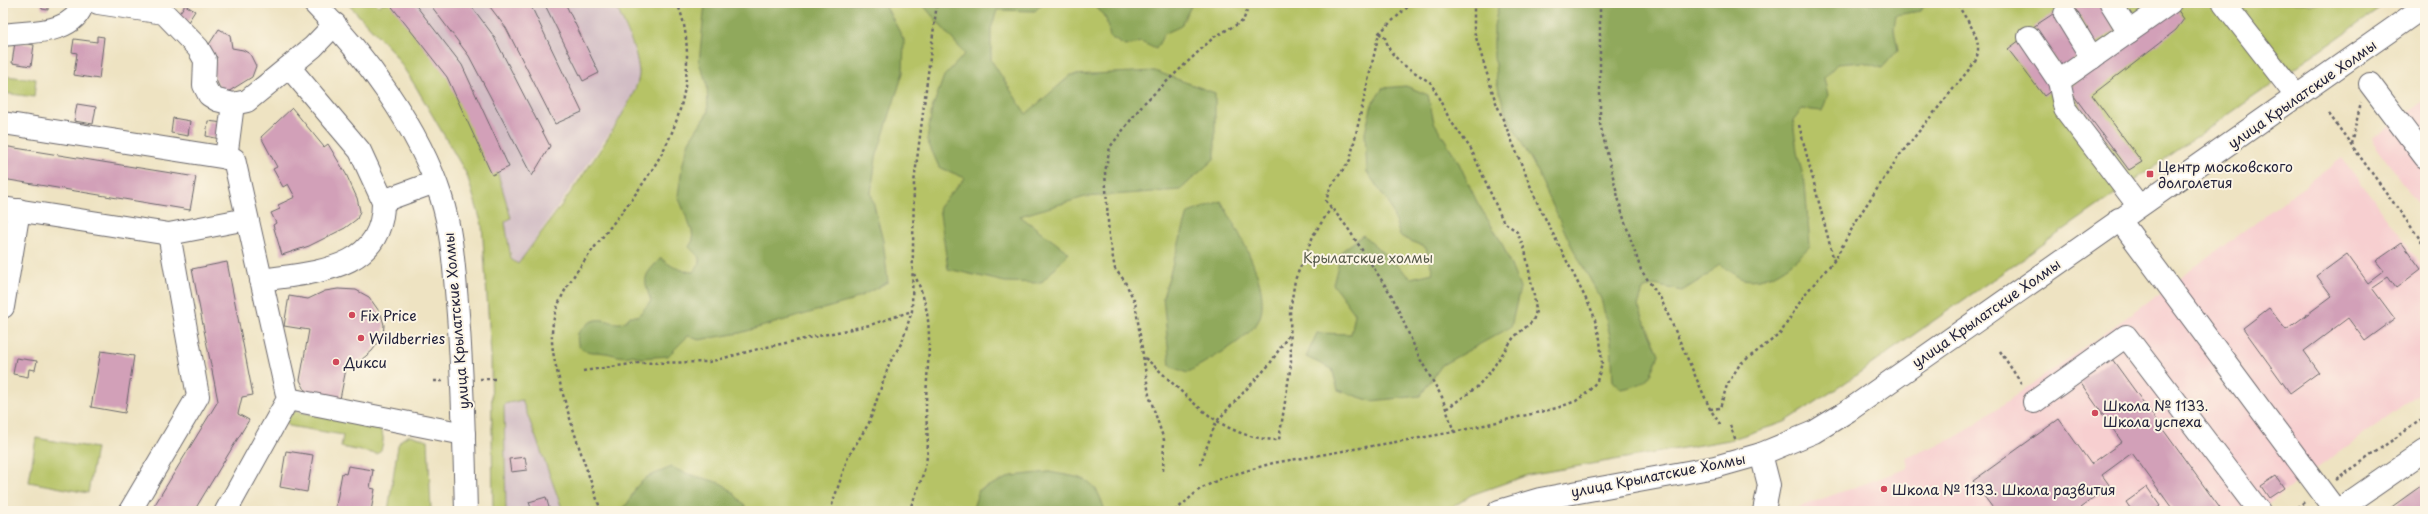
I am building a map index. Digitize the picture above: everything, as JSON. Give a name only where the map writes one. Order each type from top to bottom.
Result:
[{"type":"street","points":[[3,35],[63,26],[75,19],[83,3]]},
{"type":"street","points":[[98,3],[164,13],[198,48],[205,60],[204,85],[209,95],[217,100],[233,104],[247,101],[313,47],[335,24]]},
{"type":"street","name":"улица Крылатские Холмы","points":[[314,3],[335,24],[394,104],[413,135],[435,182],[448,225],[453,255],[461,345],[466,511]]},
{"type":"street","points":[[2111,3],[2129,32]]},
{"type":"street","points":[[2224,3],[2297,97]]},
{"type":"street","points":[[2058,81],[2129,32],[2164,4]]},
{"type":"street","name":"улица Крылатские Холмы","points":[[1499,511],[1540,499],[1715,467],[1761,454],[1814,432],[1848,411],[2118,219],[2297,97],[2425,6]]},
{"type":"street","points":[[2065,14],[2092,58]]},
{"type":"street","points":[[2029,36],[2058,81],[2065,109],[2138,205]]},
{"type":"street","points":[[261,280],[328,270],[356,257],[370,246],[378,232],[383,216],[383,201],[360,151],[289,67]]},
{"type":"street","points":[[2366,93],[2425,157]]},
{"type":"street","points":[[226,158],[233,104]]},
{"type":"street","points":[[3,123],[234,159],[288,399],[226,511]]},
{"type":"street","points":[[383,201],[435,182]]},
{"type":"street","points":[[3,307],[11,209],[169,234],[248,219]]},
{"type":"street","points":[[2118,219],[2336,511],[2425,450]]},
{"type":"street","points":[[130,511],[198,396],[169,234]]},
{"type":"street","points":[[2034,402],[2126,336],[2259,511]]},
{"type":"street","points":[[288,399],[464,434]]},
{"type":"street","points":[[1761,454],[1769,485],[1764,511]]},
{"type":"path","points":[[600,511],[566,406],[556,363],[552,333],[555,317],[571,280],[648,177],[664,151],[676,124],[684,98],[687,71],[687,40],[677,3]]},
{"type":"path","points":[[830,511],[848,457],[869,423],[889,364],[902,342],[912,311],[914,273],[914,183],[937,3]]},
{"type":"path","points":[[1163,471],[1164,440],[1149,394],[1135,302],[1124,280],[1115,269],[1108,237],[1105,172],[1110,147],[1143,104],[1214,37],[1243,21],[1250,3]]},
{"type":"path","points":[[1412,3],[1379,33],[1350,160],[1330,188],[1326,201],[1347,227],[1392,296],[1420,359],[1446,409],[1454,432]]},
{"type":"path","points":[[1175,511],[1200,489],[1222,478],[1273,463],[1454,432],[1557,408],[1576,401],[1588,392],[1598,381],[1602,364],[1600,339],[1593,313],[1537,202],[1495,100],[1474,31],[1474,3]]},
{"type":"path","points":[[1600,3],[1600,124],[1622,213],[1641,270],[1661,299],[1710,409],[1722,427]]},
{"type":"path","points":[[1710,409],[1720,408],[1727,385],[1740,364],[1780,334],[1805,294],[1834,261],[1858,216],[1899,156],[1975,62],[1980,52],[1979,41],[1957,3]]},
{"type":"path","points":[[1379,33],[1385,38],[1390,51],[1402,64],[1431,83],[1450,120],[1471,149],[1503,221],[1517,232],[1525,250],[1534,296],[1536,311],[1533,321],[1514,337],[1490,372],[1476,388],[1446,409]]},
{"type":"path","points":[[2351,144],[2366,93]]},
{"type":"path","points":[[2329,114],[2425,246]]},
{"type":"path","points":[[1798,125],[1834,261]]},
{"type":"path","points":[[1144,358],[1177,389],[1216,422],[1258,439],[1279,440],[1291,364],[1290,332],[1295,280],[1314,234],[1331,208]]},
{"type":"path","points":[[909,511],[926,463],[928,439],[926,409],[929,360],[928,308],[914,273]]},
{"type":"path","points":[[583,371],[638,363],[709,362],[762,348],[870,326],[912,311]]},
{"type":"path","points":[[1200,465],[1216,422],[1269,365],[1290,332]]},
{"type":"path","points":[[2000,352],[2034,402]]},
{"type":"path","points":[[2292,511],[2425,417]]},
{"type":"shaded area","points":[[398,3],[615,3],[636,55],[640,73],[629,105],[518,264],[512,259],[505,222]]},
{"type":"shaded area","points":[[2425,100],[2425,215],[2371,139]]},
{"type":"shaded area","points":[[2342,158],[2425,270],[2425,389],[2259,511],[1788,511],[1908,468],[1906,457],[1955,438],[2130,315]]},
{"type":"shaded area","points":[[522,400],[563,511],[506,511],[504,404]]},
{"type":"green space","name":"Крылатские холмы","points":[[347,3],[376,3],[379,6],[383,3],[398,3],[454,80],[491,150],[511,218],[505,222],[511,259],[518,264],[588,167],[625,110],[636,88],[639,72],[636,54],[615,3],[2388,3],[1839,387],[1785,422],[1729,440],[1528,475],[1471,495],[1447,511],[563,511],[522,400],[504,404],[506,511],[493,511],[491,355],[482,225],[467,175],[416,87],[393,52]]},
{"type":"green space","points":[[705,3],[884,3],[904,40],[903,73],[876,158],[871,193],[883,241],[888,282],[851,301],[740,333],[699,340],[688,336],[668,356],[641,358],[633,355],[623,357],[606,353],[589,352],[581,348],[579,345],[577,340],[578,333],[591,322],[598,320],[622,323],[630,316],[638,316],[651,301],[646,286],[646,277],[661,258],[671,266],[693,272],[700,263],[698,256],[689,247],[693,240],[692,231],[678,196],[682,167],[689,141],[708,112],[707,83],[699,63]]},
{"type":"green space","points":[[923,3],[1043,3],[1035,11],[997,10],[991,29],[991,60],[1026,114],[1071,75],[1155,71],[1215,93],[1215,158],[1180,190],[1085,197],[1020,216],[1069,253],[1041,283],[1005,282],[948,269],[939,207],[965,178],[939,167],[927,140],[932,109],[944,76],[965,54],[923,5]]},
{"type":"green space","points":[[1094,3],[1191,3],[1191,6],[1181,26],[1164,34],[1156,49],[1141,42],[1125,46],[1110,37],[1106,19]]},
{"type":"green space","points":[[1499,3],[1926,3],[1920,11],[1896,15],[1894,29],[1898,50],[1882,68],[1863,62],[1837,64],[1824,78],[1828,95],[1822,111],[1802,109],[1793,120],[1797,152],[1805,184],[1810,246],[1780,271],[1762,278],[1753,280],[1743,279],[1719,264],[1708,275],[1682,291],[1654,285],[1643,290],[1638,306],[1659,354],[1647,379],[1637,385],[1621,389],[1613,381],[1611,340],[1601,299],[1571,245],[1534,165],[1506,114],[1497,83],[1494,56],[1494,26]]},
{"type":"green space","points":[[4,76],[36,79],[34,97],[3,93]]},
{"type":"green space","points":[[1406,86],[1428,95],[1434,122],[1458,161],[1477,202],[1502,243],[1520,288],[1511,327],[1442,365],[1420,396],[1371,401],[1338,390],[1332,369],[1306,357],[1317,333],[1351,334],[1355,314],[1333,284],[1342,251],[1363,235],[1411,278],[1433,273],[1426,248],[1400,236],[1390,205],[1367,172],[1365,133],[1372,104],[1383,88]]},
{"type":"green space","points":[[1221,201],[1253,263],[1259,281],[1262,298],[1261,313],[1255,326],[1240,340],[1223,352],[1187,373],[1170,366],[1163,297],[1188,213]]},
{"type":"green space","points":[[294,411],[376,426],[381,431],[383,437],[381,450],[377,454],[341,447],[343,435],[289,426],[285,422]]},
{"type":"green space","points":[[409,435],[428,440],[431,511],[388,511],[398,445],[401,440]]},
{"type":"green space","points":[[36,438],[96,448],[88,493],[29,482]]},
{"type":"green space","points":[[672,467],[722,484],[745,505],[746,511],[619,511],[628,503],[636,487],[647,477]]},
{"type":"green space","points":[[1049,472],[1086,480],[1096,490],[1105,511],[972,511],[979,490],[1012,476]]},
{"type":"building","points":[[38,3],[48,3],[48,10],[42,9],[41,4]]},
{"type":"building","points":[[389,3],[414,3],[462,65],[509,167],[492,175],[447,77]]},
{"type":"building","points":[[429,3],[469,3],[493,35],[550,146],[532,176],[469,56]]},
{"type":"building","points":[[487,3],[528,3],[533,10],[582,112],[555,124],[506,28]]},
{"type":"building","points":[[544,3],[565,3],[599,73],[583,81]]},
{"type":"building","points":[[2072,3],[2100,3],[2116,30],[2095,44]]},
{"type":"building","points":[[185,5],[195,11],[188,22],[178,15]]},
{"type":"building","points":[[2175,6],[2184,19],[2176,30],[2092,95],[2142,162],[2129,170],[2068,88]]},
{"type":"building","points":[[2056,12],[2082,55],[2060,68],[2033,27]]},
{"type":"building","points":[[219,29],[230,35],[232,48],[243,50],[250,54],[256,66],[252,77],[223,95],[212,71],[217,57],[206,49]]},
{"type":"building","points":[[97,36],[104,37],[99,79],[74,75],[77,53],[72,52],[74,39],[97,42]]},
{"type":"building","points":[[2020,40],[2056,87],[2044,96],[2008,49]]},
{"type":"building","points":[[15,42],[34,45],[31,66],[12,63]]},
{"type":"building","points":[[77,104],[96,107],[93,124],[74,121]]},
{"type":"building","points":[[292,108],[324,147],[328,144],[346,174],[357,198],[360,211],[357,219],[345,228],[309,246],[282,255],[273,225],[276,223],[271,213],[280,209],[278,205],[295,197],[288,184],[283,187],[273,169],[277,167],[261,137]]},
{"type":"building","points":[[173,118],[190,121],[188,136],[171,133]]},
{"type":"building","points":[[208,121],[223,123],[220,139],[206,136]]},
{"type":"building","points":[[3,146],[196,177],[190,210],[3,179]]},
{"type":"building","points":[[2402,243],[2421,269],[2396,288],[2388,277],[2372,288],[2395,319],[2365,341],[2348,318],[2304,351],[2319,372],[2290,393],[2243,328],[2269,308],[2286,330],[2332,296],[2317,276],[2347,254],[2368,283],[2384,271],[2376,261]]},
{"type":"building","points":[[227,262],[253,395],[242,397],[238,414],[249,420],[194,511],[151,511],[218,401],[192,269]]},
{"type":"building","points":[[338,289],[356,290],[369,297],[381,314],[384,325],[383,336],[372,351],[361,360],[347,364],[339,404],[310,400],[300,380],[309,330],[284,326],[289,296],[308,299],[325,291]]},
{"type":"building","points":[[101,351],[134,356],[125,413],[91,407]]},
{"type":"building","points":[[16,358],[37,361],[35,370],[29,369],[28,377],[13,374]]},
{"type":"building","points":[[2112,359],[2222,511],[2174,511],[2132,453],[2102,475],[2110,486],[2080,508],[2082,511],[1995,511],[1973,481],[2059,419],[2091,464],[2122,442],[2080,382]]},
{"type":"building","points":[[286,451],[313,455],[307,492],[280,487]]},
{"type":"building","points":[[525,457],[527,470],[511,472],[509,459]]},
{"type":"building","points":[[348,466],[373,470],[370,488],[375,489],[371,511],[335,511],[342,473],[346,474]]},
{"type":"building","points":[[2276,476],[2284,488],[2269,498],[2261,486]]},
{"type":"building","points":[[2425,483],[2425,511],[2386,511]]},
{"type":"building","points":[[2147,487],[2160,506],[2154,511],[2132,511],[2126,502]]},
{"type":"building","points":[[546,497],[550,511],[532,511],[529,502]]},
{"type":"place","name":"Центр московского долголетия","points":[[2150,174]]},
{"type":"place","name":"Fix Price","points":[[352,315]]},
{"type":"place","name":"Wildberries","points":[[361,338]]},
{"type":"place","name":"Дикси","points":[[336,362]]},
{"type":"place","name":"Школа № 1133. Школа успеха","points":[[2095,413]]},
{"type":"place","name":"Школа № 1133. Школа развития","points":[[1884,489]]}]
